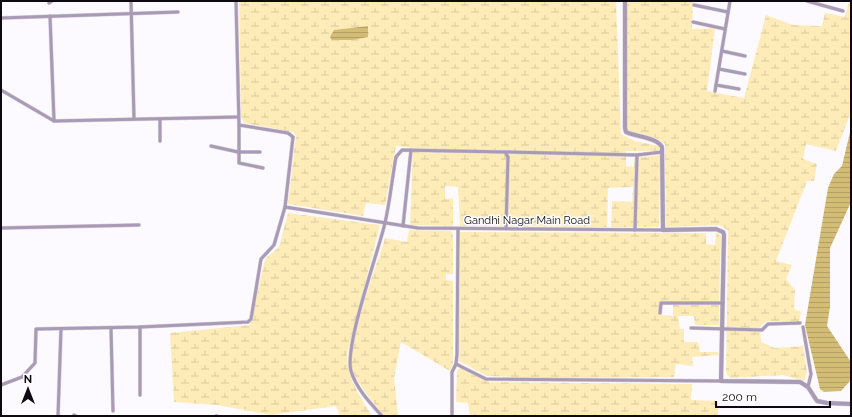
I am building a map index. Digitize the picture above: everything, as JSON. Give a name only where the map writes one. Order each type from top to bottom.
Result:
[{"type":"street","points":[[131,1],[134,119]]},
{"type":"street","points":[[236,1],[239,164],[263,168]]},
{"type":"street","points":[[625,1],[626,132],[660,144],[662,152],[663,230]]},
{"type":"street","points":[[716,90],[730,1]]},
{"type":"street","points":[[807,1],[843,11]]},
{"type":"street","points":[[694,5],[728,12]]},
{"type":"street","points":[[1,18],[178,12]]},
{"type":"street","points":[[50,16],[54,121]]},
{"type":"street","points":[[694,22],[725,29]]},
{"type":"street","points":[[722,51],[746,56]]},
{"type":"street","points":[[719,69],[745,74]]},
{"type":"street","points":[[716,85],[739,89]]},
{"type":"street","points":[[1,90],[54,121],[237,117]]},
{"type":"street","points":[[160,119],[160,141]]},
{"type":"street","points":[[1,385],[22,377],[35,363],[36,329],[111,328],[240,323],[251,320],[260,259],[274,245],[285,207],[293,137],[288,133],[239,124]]},
{"type":"street","points":[[211,146],[238,152],[260,152]]},
{"type":"street","points":[[382,416],[366,398],[351,371],[351,356],[355,334],[385,223],[396,157],[402,150],[637,155],[662,152]]},
{"type":"street","points":[[404,226],[411,150]]},
{"type":"street","points":[[505,152],[508,157],[506,228]]},
{"type":"street","points":[[635,230],[637,155]]},
{"type":"street","name":"Gandhi Nagar Main Road","points":[[285,207],[404,226],[458,229],[716,229],[723,232],[724,235],[721,381]]},
{"type":"street","points":[[1,228],[139,225]]},
{"type":"street","points":[[452,416],[452,372],[456,364],[458,229]]},
{"type":"street","points":[[660,314],[660,303],[723,303]]},
{"type":"street","points":[[691,328],[762,330],[768,324],[800,323]]},
{"type":"street","points":[[140,327],[140,394]]},
{"type":"street","points":[[803,327],[811,374],[808,387]]},
{"type":"street","points":[[111,328],[113,411]]},
{"type":"street","points":[[58,416],[61,329]]},
{"type":"street","points":[[456,364],[486,379],[800,382],[808,387],[817,401],[827,404],[851,404]]},
{"type":"green space","points":[[239,1],[616,1],[621,134],[635,141],[659,146],[659,151],[626,151],[626,166],[634,167],[634,158],[660,155],[659,227],[611,227],[612,201],[632,202],[633,187],[608,188],[607,227],[460,226],[458,187],[445,186],[445,199],[453,198],[453,226],[410,225],[413,148],[396,146],[385,205],[366,203],[363,216],[288,204],[296,135],[293,132],[244,123],[241,116]]},
{"type":"green space","points":[[627,1],[693,1],[692,29],[715,28],[707,91],[744,98],[766,15],[793,25],[822,26],[825,13],[845,17],[849,1],[851,1],[851,112],[836,151],[806,144],[803,159],[817,164],[814,181],[807,181],[776,261],[792,265],[786,279],[795,290],[794,309],[801,312],[799,321],[767,321],[760,326],[761,342],[775,348],[803,346],[807,372],[804,381],[783,375],[730,378],[726,373],[728,230],[719,225],[666,227],[665,144],[656,138],[631,133],[627,130]]},
{"type":"green space","points":[[288,213],[380,225],[347,354],[349,371],[355,387],[372,416],[340,416],[336,406],[270,415],[217,405],[174,402],[170,333],[250,325],[265,259],[279,247]]},
{"type":"green space","points":[[409,230],[451,231],[453,234],[453,274],[446,274],[446,280],[453,281],[453,363],[450,371],[401,342],[394,378],[398,416],[384,416],[366,393],[352,368],[354,340],[358,322],[385,238],[407,242]]},
{"type":"green space","points":[[460,232],[706,233],[706,244],[715,245],[716,233],[719,233],[721,237],[719,301],[663,301],[662,315],[673,316],[673,304],[719,304],[719,325],[695,325],[694,316],[678,316],[680,329],[684,329],[684,342],[698,342],[700,352],[718,352],[719,355],[692,357],[693,366],[676,364],[674,377],[543,378],[487,376],[459,361]]},
{"type":"green space","points":[[460,367],[489,382],[692,384],[691,400],[718,401],[718,416],[470,416],[468,403],[456,402],[457,371]]},
{"type":"shaded area","points":[[368,26],[368,37],[352,40],[332,40],[330,37],[334,30]]},
{"type":"shaded area","points":[[851,128],[851,202],[830,248],[830,307],[827,326],[851,362],[851,380],[841,391],[824,392],[820,389],[805,325],[828,188],[834,174],[842,166]]}]
